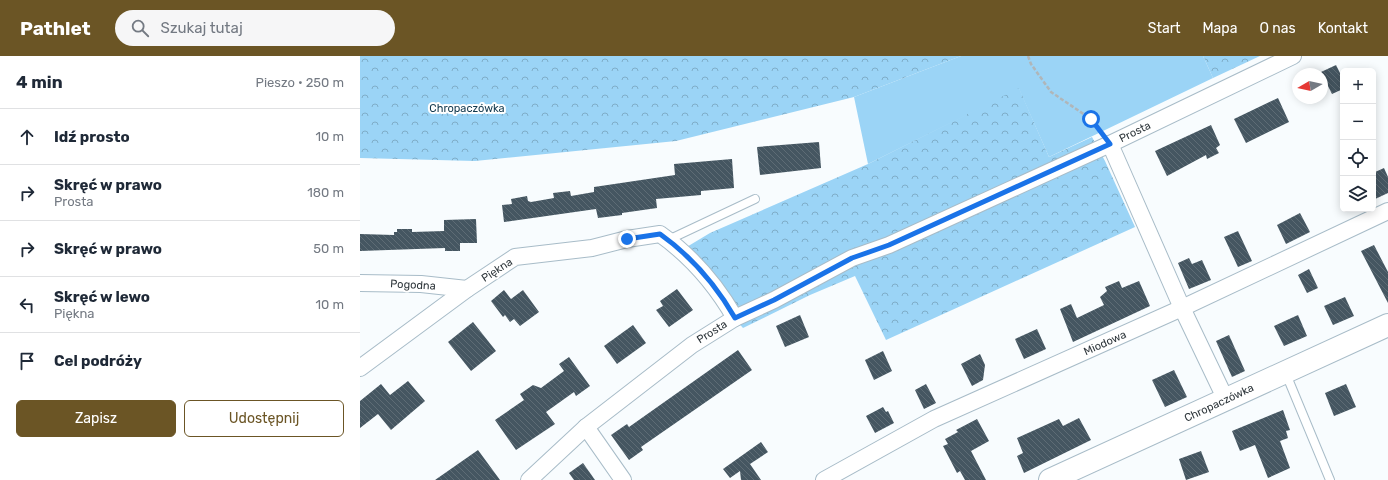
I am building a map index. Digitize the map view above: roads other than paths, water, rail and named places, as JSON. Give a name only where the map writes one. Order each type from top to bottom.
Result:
[{"type":"street","name":"Prosta","points":[[530,480],[586,427],[677,355],[735,318],[781,297],[852,258],[889,245],[1110,144],[1293,56]]},
{"type":"street","points":[[1110,144],[1182,308],[1226,400]]},
{"type":"street","name":"Miodowa","points":[[824,480],[934,419],[1182,308],[1388,211]]},
{"type":"street","points":[[664,237],[682,250],[721,294],[735,318]]},
{"type":"street","name":"Piękna","points":[[360,368],[467,289],[515,257],[592,248],[627,239],[664,237]]},
{"type":"street","name":"Pogodna","points":[[360,283],[421,284],[467,289]]},
{"type":"street","name":"Chropaczówka","points":[[1050,480],[1388,325]]},
{"type":"street","points":[[586,427],[623,480]]},
{"type":"lane","points":[[664,237],[755,199]]},
{"type":"lane","points":[[1285,372],[1330,480]]}]
